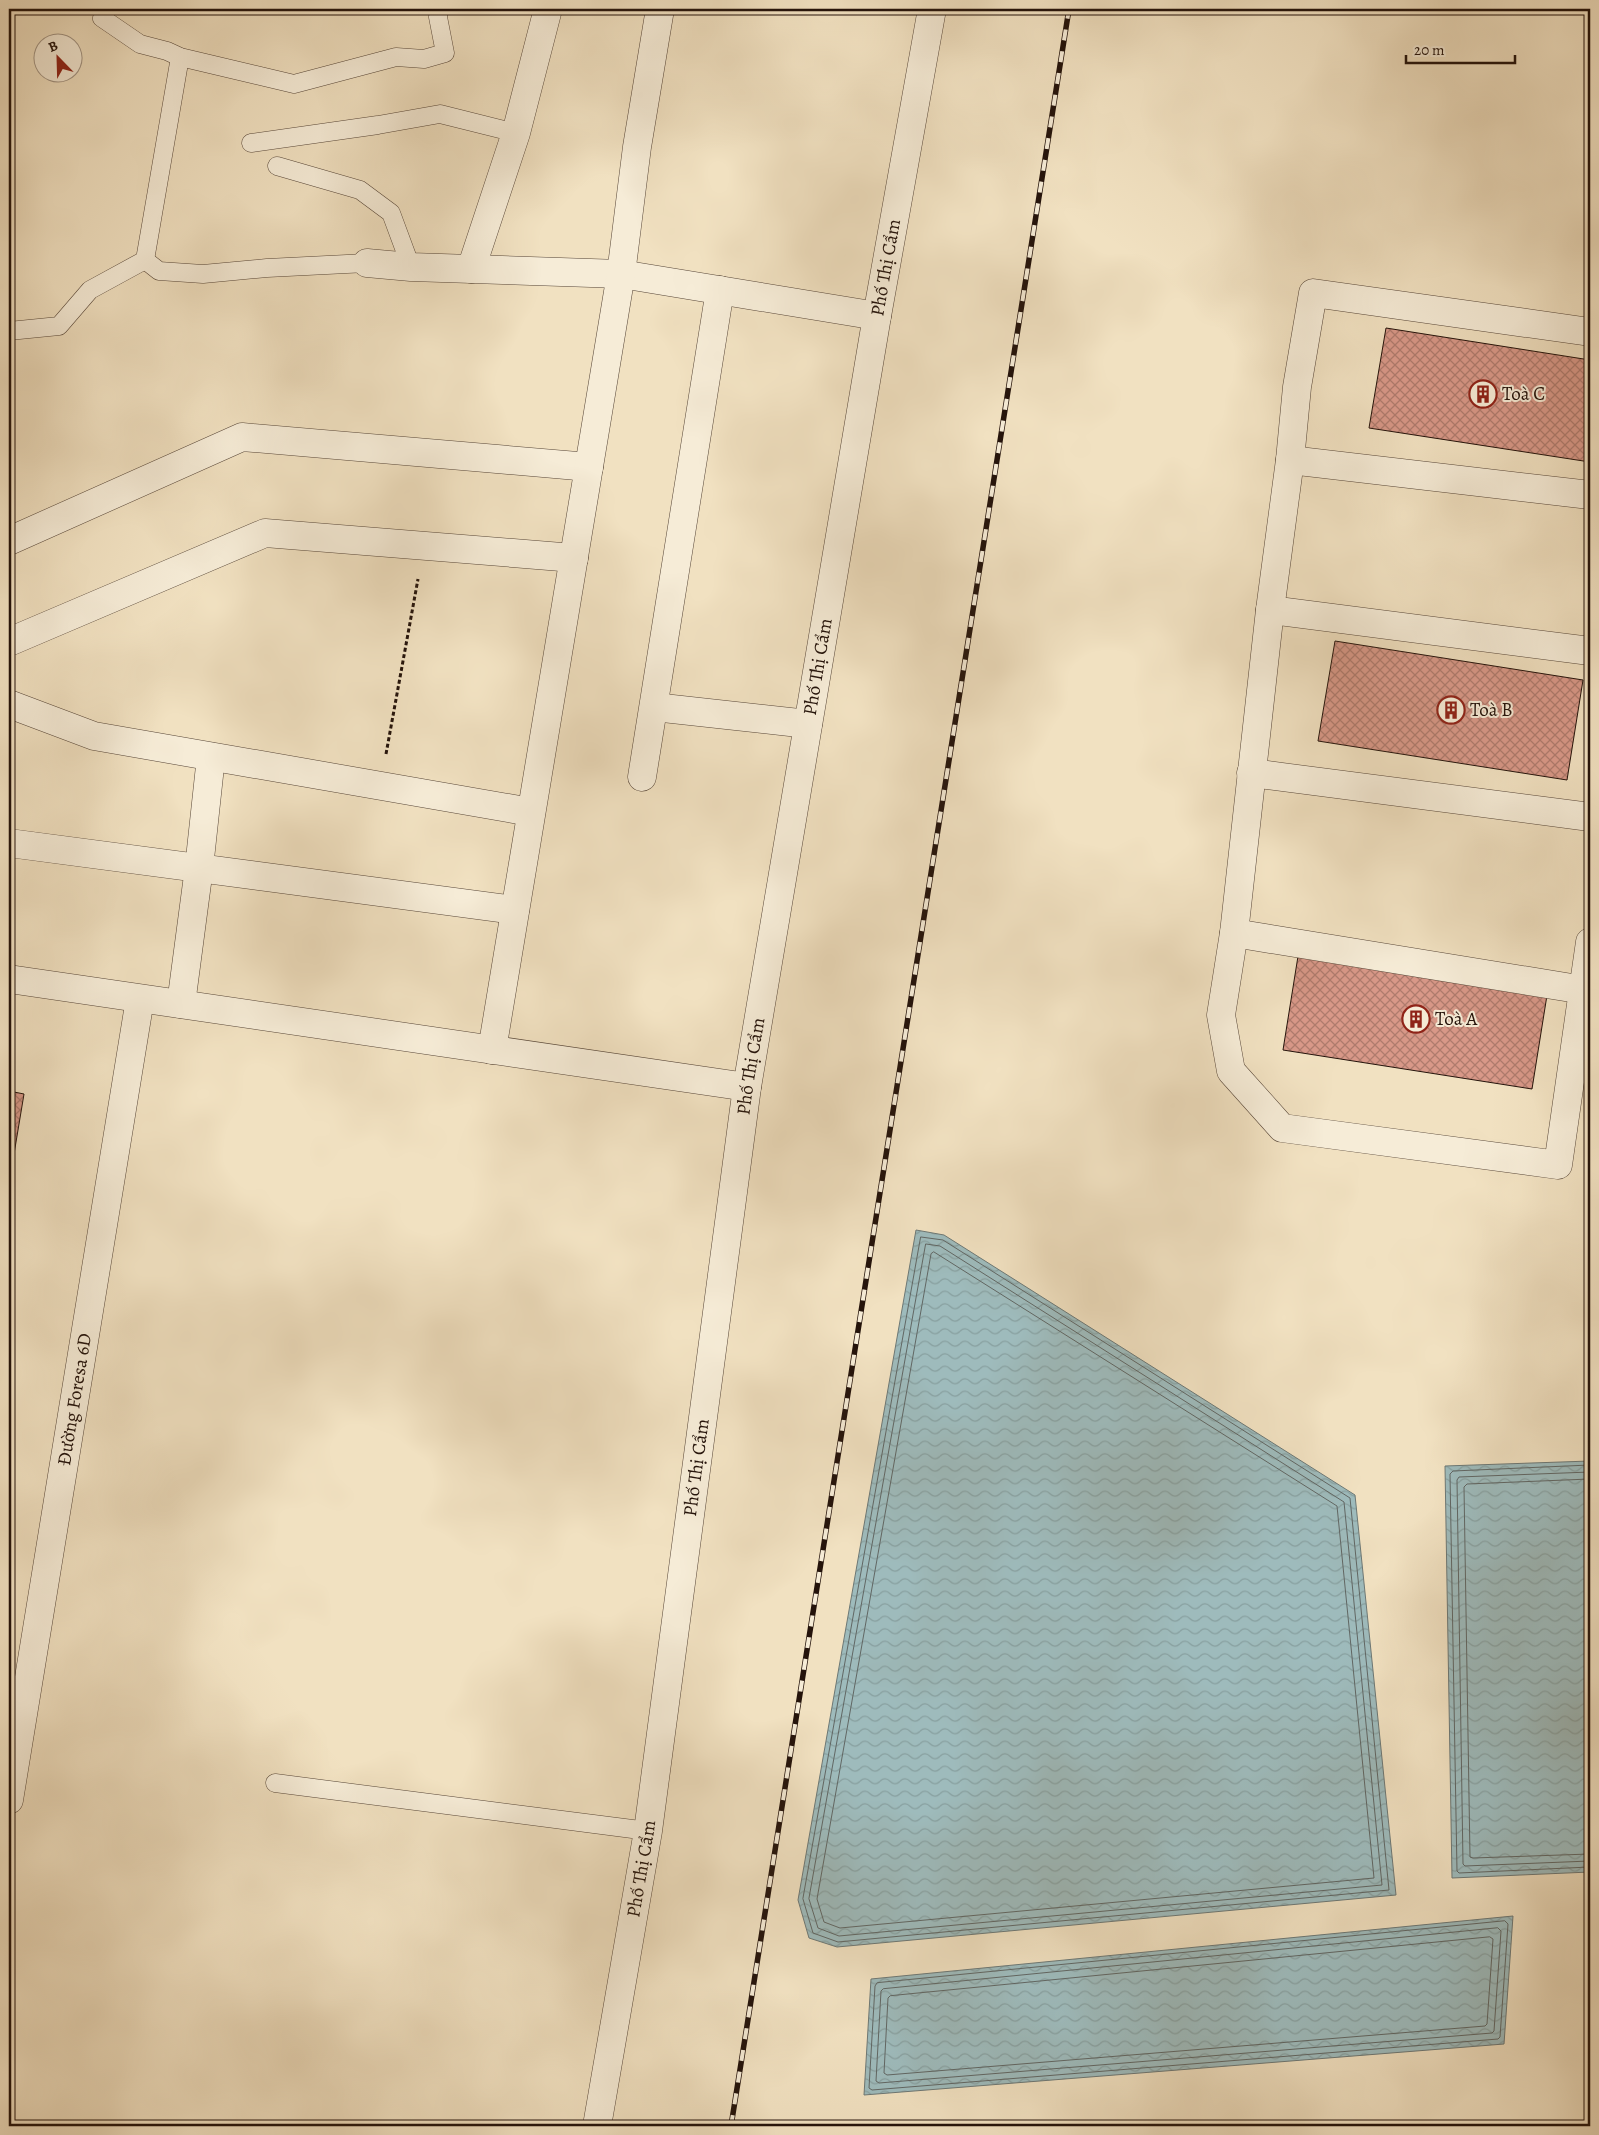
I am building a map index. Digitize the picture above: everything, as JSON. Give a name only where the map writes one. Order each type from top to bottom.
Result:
[{"type":"street","points":[[471,269],[516,133],[548,9]]},
{"type":"street","points":[[492,1050],[621,274],[638,147],[660,9]]},
{"type":"street","name":"Phố Thị Cẩm","points":[[597,2126],[648,1831],[747,1087],[877,316],[932,9]]},
{"type":"street","points":[[367,263],[411,267],[621,274],[877,316]]},
{"type":"street","points":[[642,777],[720,290]]},
{"type":"street","points":[[1590,332],[1313,293],[1296,387],[1290,460],[1270,610],[1234,933],[1221,1015],[1231,1071],[1282,1128],[1558,1165],[1587,990],[1590,942]]},
{"type":"street","points":[[9,541],[242,438],[589,467]]},
{"type":"street","points":[[1290,460],[1590,495]]},
{"type":"street","points":[[9,642],[265,532],[574,558]]},
{"type":"street","points":[[1270,610],[1590,651]]},
{"type":"street","points":[[9,704],[94,736],[531,812]]},
{"type":"street","points":[[654,706],[808,724]]},
{"type":"street","points":[[181,1004],[200,868],[211,757]]},
{"type":"street","points":[[1251,773],[1590,817]]},
{"type":"street","points":[[9,843],[515,910]]},
{"type":"street","points":[[1234,933],[1587,990]]},
{"type":"street","points":[[9,979],[747,1087]]},
{"type":"street","name":"Đường Foresa 6D","points":[[9,1800],[140,999]]},
{"type":"lane","points":[[105,9],[102,18],[140,44],[167,51],[180,57],[294,84],[396,57],[424,59],[445,53],[438,17],[440,9]]},
{"type":"lane","points":[[145,260],[180,57]]},
{"type":"lane","points":[[250,144],[378,126],[440,114],[516,133]]},
{"type":"lane","points":[[277,166],[360,190],[391,213],[411,267]]},
{"type":"lane","points":[[145,260],[159,271],[203,274],[267,268],[367,263]]},
{"type":"lane","points":[[9,331],[59,326],[90,290],[145,260]]},
{"type":"lane","points":[[275,1783],[648,1831]]},
{"type":"path","points":[[380,786],[424,546]]},
{"type":"water","points":[[916,1230],[944,1235],[1355,1495],[1396,1895],[837,1947],[809,1938],[798,1900]]},
{"type":"water","points":[[1590,1461],[1590,1872],[1452,1878],[1445,1466]]},
{"type":"water","points":[[1513,1916],[1504,2044],[864,2095],[871,1979]]},
{"type":"building","name":"Toà C","points":[[1386,328],[1590,360],[1590,462],[1369,428]]},
{"type":"building","name":"Toà B","points":[[1335,641],[1583,680],[1567,780],[1318,741]]},
{"type":"building","name":"Toà A","points":[[1299,950],[1548,989],[1532,1089],[1283,1050]]},
{"type":"building","points":[[9,1091],[24,1094],[9,1184]]},
{"type":"railway","points":[[731,2126],[1069,9]]},
{"type":"place","name":"Toà C","points":[[1483,394]]},
{"type":"place","name":"Toà B","points":[[1451,710]]},
{"type":"place","name":"Toà A","points":[[1416,1019]]}]
